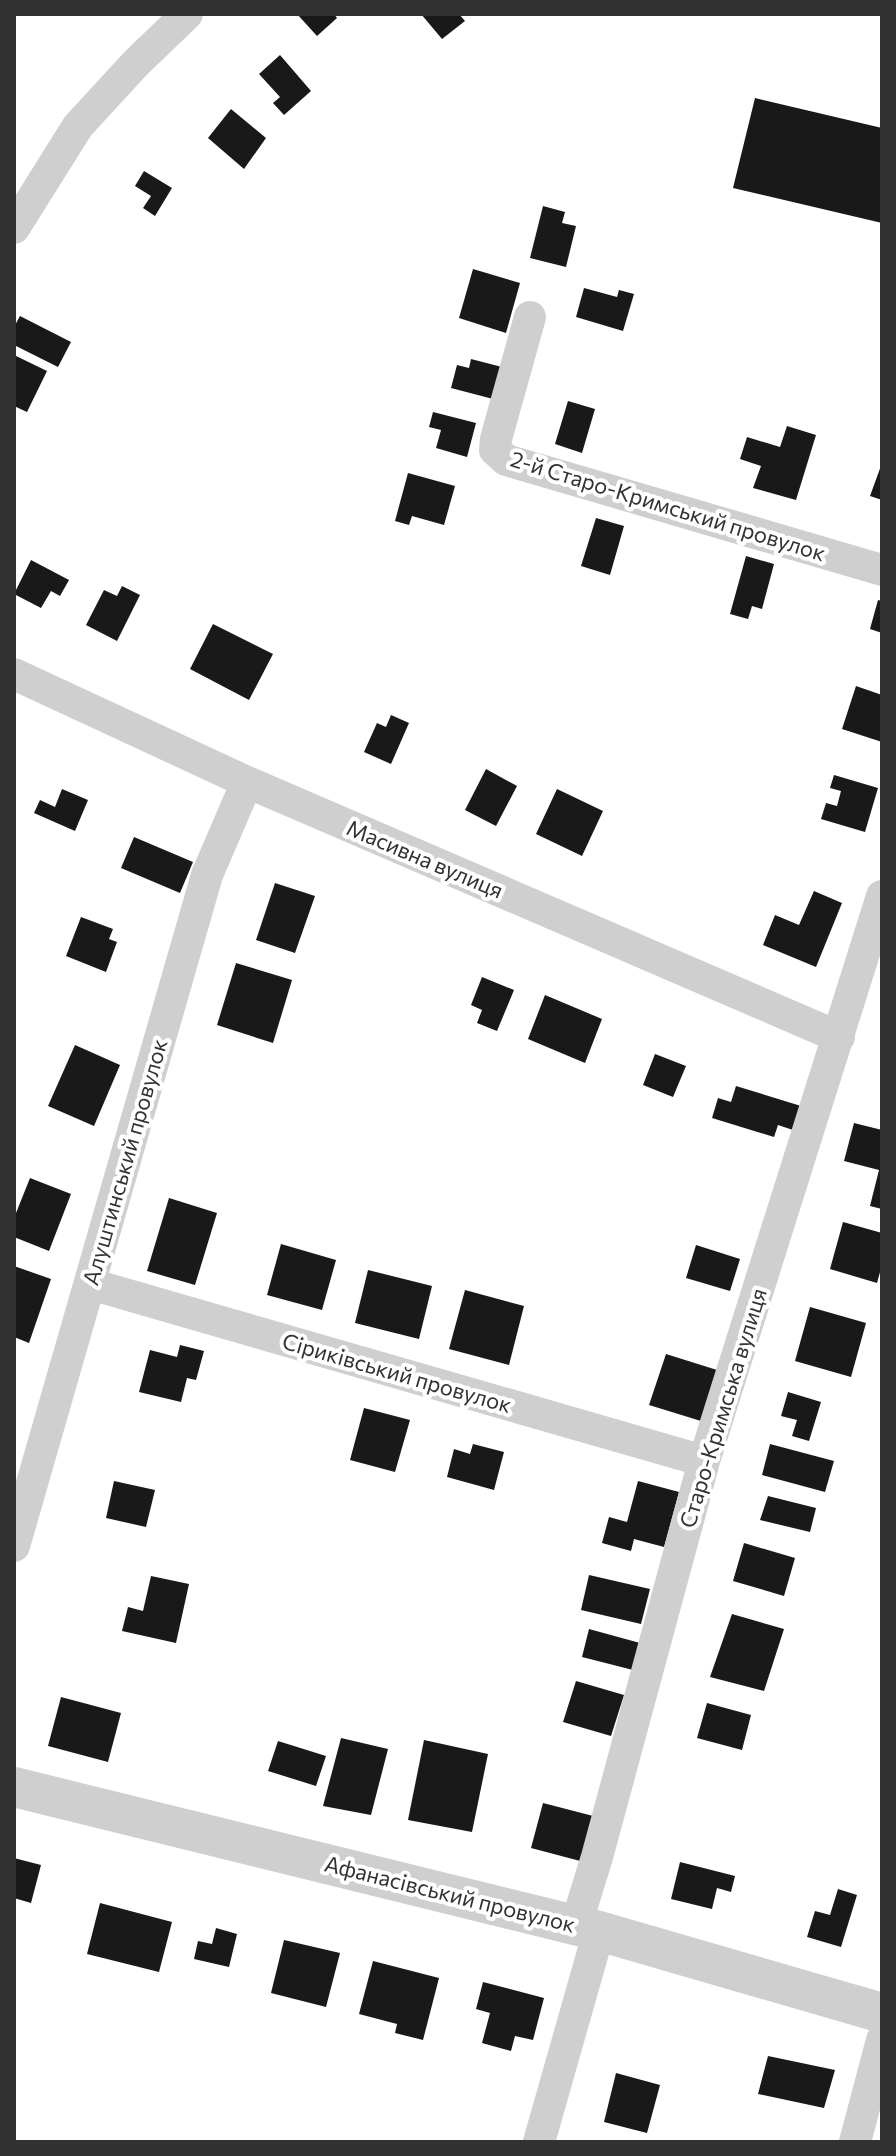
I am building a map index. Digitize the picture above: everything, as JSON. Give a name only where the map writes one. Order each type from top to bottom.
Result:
[{"type":"street","points":[[14,228],[78,126],[187,14]]},
{"type":"street","name":"2-й Старо-Кримський провулок","points":[[530,317],[496,439],[495,450],[506,460],[882,570]]},
{"type":"street","name":"Масивна вулиця","points":[[14,674],[247,782],[839,1037]]},
{"type":"street","name":"Алуштинський провулок","points":[[14,1546],[207,875],[247,782]]},
{"type":"street","name":"Старо-Кримська вулиця","points":[[539,2142],[588,1928],[597,1857],[704,1461],[882,896]]},
{"type":"street","name":"Сіриківський провулок","points":[[90,1284],[704,1461]]},
{"type":"street","name":"Афанасівський провулок","points":[[14,1787],[588,1928],[882,2013]]},
{"type":"street","points":[[855,2142],[882,2040]]},
{"type":"building","points":[[297,14],[334,14],[337,18],[317,36]]},
{"type":"building","points":[[421,14],[459,14],[465,21],[442,39]]},
{"type":"building","points":[[280,55],[311,91],[284,115],[273,103],[280,97],[259,74]]},
{"type":"building","points":[[755,98],[882,128],[882,223],[733,188]]},
{"type":"building","points":[[231,109],[266,138],[244,169],[208,138]]},
{"type":"building","points":[[144,171],[172,188],[155,216],[143,208],[151,196],[135,186]]},
{"type":"building","points":[[543,206],[565,212],[562,223],[576,226],[566,267],[530,258]]},
{"type":"building","points":[[473,269],[520,283],[506,333],[459,318]]},
{"type":"building","points":[[584,288],[617,297],[619,290],[634,294],[623,331],[576,317]]},
{"type":"building","points":[[20,316],[71,342],[58,367],[14,345],[14,327]]},
{"type":"building","points":[[14,355],[47,371],[27,412],[14,406]]},
{"type":"building","points":[[471,359],[502,367],[493,399],[451,388],[457,365],[469,368]]},
{"type":"building","points":[[568,401],[595,409],[582,453],[555,444]]},
{"type":"building","points":[[433,412],[476,423],[467,457],[436,448],[441,430],[429,427]]},
{"type":"building","points":[[787,426],[816,435],[796,500],[753,488],[761,466],[740,459],[747,437],[780,447]]},
{"type":"building","points":[[882,463],[882,500],[870,496]]},
{"type":"building","points":[[408,473],[455,486],[444,525],[412,516],[409,525],[395,521]]},
{"type":"building","points":[[596,518],[624,526],[610,575],[581,566]]},
{"type":"building","points":[[746,556],[774,564],[762,609],[752,606],[748,619],[730,614]]},
{"type":"building","points":[[31,560],[69,580],[60,596],[51,591],[41,608],[14,594]]},
{"type":"building","points":[[122,586],[140,595],[117,641],[86,625],[104,590],[117,596]]},
{"type":"building","points":[[878,600],[882,601],[882,633],[870,629]]},
{"type":"building","points":[[213,624],[273,654],[249,700],[190,669]]},
{"type":"building","points":[[856,686],[882,695],[882,742],[842,729]]},
{"type":"building","points":[[391,715],[409,723],[391,764],[364,752],[377,723],[386,727]]},
{"type":"building","points":[[486,769],[517,786],[496,826],[465,810]]},
{"type":"building","points":[[834,775],[878,788],[865,832],[821,819],[826,803],[837,806],[841,791],[830,788]]},
{"type":"building","points":[[62,789],[88,800],[75,831],[34,813],[40,800],[55,807]]},
{"type":"building","points":[[557,789],[603,811],[582,856],[536,834]]},
{"type":"building","points":[[134,837],[193,862],[180,893],[121,868]]},
{"type":"building","points":[[275,883],[315,896],[295,953],[256,940]]},
{"type":"building","points":[[814,891],[842,903],[816,967],[763,945],[775,915],[799,925]]},
{"type":"building","points":[[81,917],[113,929],[109,939],[117,942],[106,972],[66,956]]},
{"type":"building","points":[[236,963],[292,980],[273,1043],[217,1025]]},
{"type":"building","points":[[482,977],[514,990],[497,1031],[477,1023],[482,1010],[471,1005]]},
{"type":"building","points":[[545,995],[602,1019],[585,1063],[528,1039]]},
{"type":"building","points":[[75,1045],[120,1065],[94,1126],[48,1106]]},
{"type":"building","points":[[655,1054],[686,1066],[673,1097],[643,1085]]},
{"type":"building","points":[[736,1086],[801,1106],[793,1130],[778,1125],[774,1137],[712,1118],[718,1098],[731,1102]]},
{"type":"building","points":[[854,1123],[882,1130],[882,1209],[870,1206],[879,1170],[844,1161]]},
{"type":"building","points":[[30,1178],[71,1194],[49,1251],[14,1237],[14,1218]]},
{"type":"building","points":[[169,1198],[217,1213],[195,1285],[147,1271]]},
{"type":"building","points":[[843,1222],[882,1233],[882,1265],[877,1283],[830,1269]]},
{"type":"building","points":[[281,1244],[336,1260],[322,1310],[267,1295]]},
{"type":"building","points":[[696,1245],[740,1259],[730,1291],[686,1278]]},
{"type":"building","points":[[14,1266],[51,1279],[29,1343],[14,1337]]},
{"type":"building","points":[[368,1270],[432,1286],[419,1339],[355,1323]]},
{"type":"building","points":[[465,1290],[524,1306],[509,1365],[449,1349]]},
{"type":"building","points":[[810,1307],[866,1323],[851,1377],[795,1361]]},
{"type":"building","points":[[180,1345],[204,1351],[196,1380],[187,1378],[181,1402],[139,1392],[150,1350],[177,1357]]},
{"type":"building","points":[[666,1354],[717,1370],[701,1421],[649,1405]]},
{"type":"building","points":[[788,1392],[821,1402],[809,1441],[792,1436],[797,1420],[781,1416]]},
{"type":"building","points":[[364,1408],[410,1420],[395,1472],[350,1460]]},
{"type":"building","points":[[473,1444],[504,1452],[494,1490],[447,1477],[454,1449],[470,1454]]},
{"type":"building","points":[[770,1444],[834,1461],[825,1492],[762,1475]]},
{"type":"building","points":[[114,1481],[155,1490],[146,1527],[106,1518]]},
{"type":"building","points":[[638,1481],[679,1492],[664,1547],[634,1539],[631,1551],[602,1543],[609,1517],[627,1522]]},
{"type":"building","points":[[768,1496],[816,1508],[810,1532],[760,1520]]},
{"type":"building","points":[[744,1543],[795,1558],[784,1596],[733,1581]]},
{"type":"building","points":[[589,1575],[650,1589],[641,1624],[581,1610]]},
{"type":"building","points":[[151,1576],[189,1584],[176,1643],[122,1631],[128,1607],[143,1611]]},
{"type":"building","points":[[732,1614],[784,1629],[764,1691],[710,1677]]},
{"type":"building","points":[[589,1629],[640,1643],[633,1670],[582,1657]]},
{"type":"building","points":[[576,1681],[624,1695],[611,1736],[563,1722]]},
{"type":"building","points":[[61,1697],[121,1713],[108,1762],[48,1746]]},
{"type":"building","points":[[707,1703],[751,1715],[742,1750],[697,1738]]},
{"type":"building","points":[[341,1738],[388,1749],[371,1815],[323,1806]]},
{"type":"building","points":[[424,1740],[488,1754],[472,1832],[408,1820]]},
{"type":"building","points":[[278,1741],[326,1756],[316,1786],[268,1771]]},
{"type":"building","points":[[543,1803],[597,1817],[584,1862],[531,1848]]},
{"type":"building","points":[[14,1858],[41,1865],[31,1903],[14,1898]]},
{"type":"building","points":[[680,1862],[735,1876],[731,1892],[717,1888],[712,1909],[671,1899]]},
{"type":"building","points":[[838,1889],[857,1895],[841,1947],[807,1937],[815,1911],[830,1915]]},
{"type":"building","points":[[100,1903],[172,1922],[159,1972],[87,1954]]},
{"type":"building","points":[[216,1928],[237,1934],[229,1967],[194,1959],[198,1941],[212,1944]]},
{"type":"building","points":[[284,1940],[340,1953],[326,2007],[271,1993]]},
{"type":"building","points":[[373,1961],[439,1978],[423,2040],[395,2033],[397,2024],[359,2014]]},
{"type":"building","points":[[483,1982],[544,1998],[533,2040],[515,2036],[511,2051],[482,2043],[490,2013],[476,2009]]},
{"type":"building","points":[[768,2056],[835,2070],[824,2108],[758,2094]]},
{"type":"building","points":[[616,2073],[660,2085],[647,2133],[604,2122]]}]
